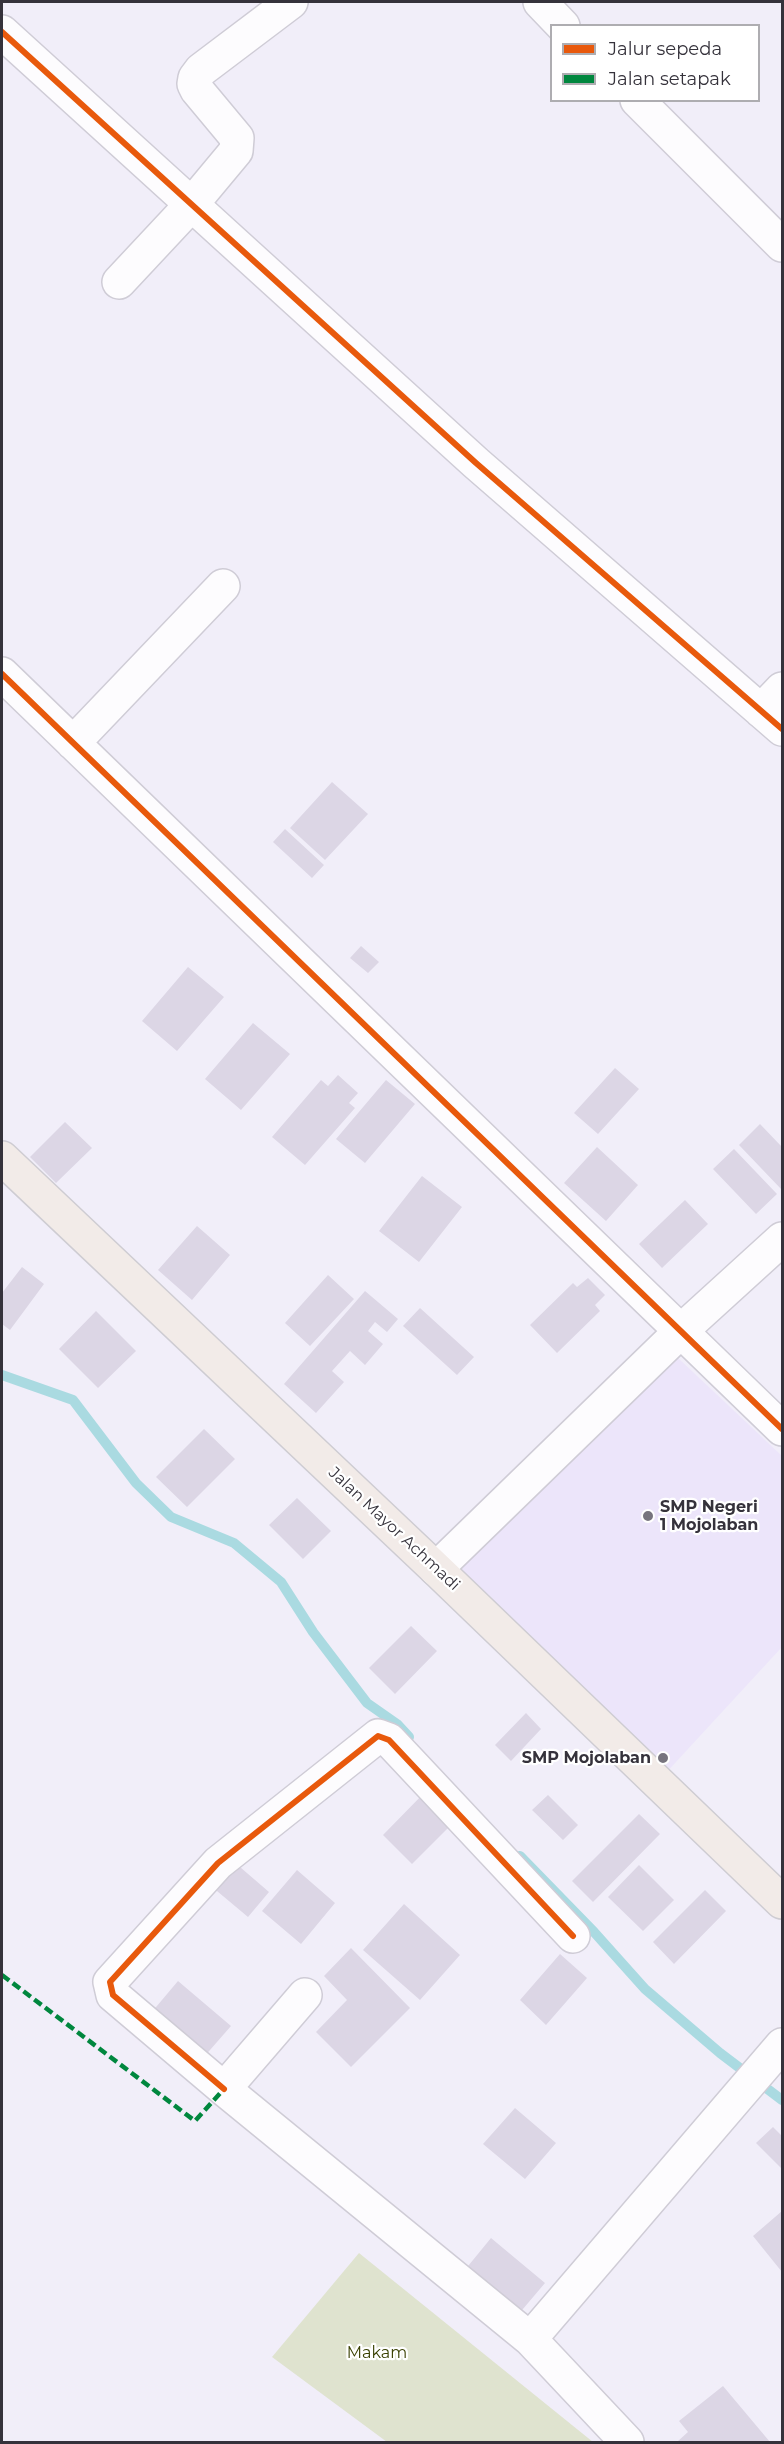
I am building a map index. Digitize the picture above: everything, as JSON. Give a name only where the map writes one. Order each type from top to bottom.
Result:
[{"type":"main road","name":"Jalan Mayor Achmadi","points":[[2,1158],[783,1902]]},
{"type":"street","points":[[119,282],[191,205],[233,155],[238,145],[237,138],[197,90],[194,84],[195,78],[201,70],[291,2]]},
{"type":"street","points":[[540,2],[561,24]]},
{"type":"street","points":[[2,32],[476,463],[775,709]]},
{"type":"street","points":[[639,102],[783,246]]},
{"type":"street","points":[[73,743],[223,586]]},
{"type":"street","points":[[2,674],[783,1429]]},
{"type":"street","points":[[436,1569],[682,1330],[783,1239]]},
{"type":"street","points":[[573,1936],[389,1740],[378,1736],[218,1863],[110,1982],[113,1995],[530,2340],[627,2442]]},
{"type":"street","points":[[224,2089],[305,1995]]},
{"type":"street","points":[[530,2340],[772,2057]]},
{"type":"shaded area","name":"SMP Negeri 1 Mojolaban","points":[[677,1357],[782,1456],[782,1647],[664,1775],[453,1576]]},
{"type":"green space","name":"Makam","points":[[359,2253],[593,2442],[387,2442],[272,2357]]},
{"type":"building","points":[[332,782],[368,814],[325,860],[290,828]]},
{"type":"building","points":[[285,829],[324,865],[312,878],[273,842]]},
{"type":"building","points":[[361,946],[379,962],[368,973],[350,958]]},
{"type":"building","points":[[188,967],[224,997],[177,1051],[142,1021]]},
{"type":"building","points":[[253,1023],[290,1054],[241,1110],[205,1079]]},
{"type":"building","points":[[615,1068],[639,1089],[598,1134],[574,1113]]},
{"type":"building","points":[[338,1075],[358,1093],[349,1103],[355,1108],[305,1165],[272,1137],[321,1080],[328,1086]]},
{"type":"building","points":[[386,1080],[415,1104],[365,1163],[336,1139]]},
{"type":"building","points":[[65,1122],[92,1148],[56,1183],[30,1157]]},
{"type":"building","points":[[760,1124],[782,1147],[782,1190],[739,1145]]},
{"type":"building","points":[[597,1147],[638,1185],[606,1221],[564,1183]]},
{"type":"building","points":[[734,1149],[777,1194],[756,1214],[713,1169]]},
{"type":"building","points":[[422,1176],[462,1207],[419,1262],[379,1231]]},
{"type":"building","points":[[685,1200],[708,1224],[662,1268],[639,1244]]},
{"type":"building","points":[[197,1226],[230,1255],[192,1300],[158,1270]]},
{"type":"building","points":[[22,1267],[44,1284],[10,1330],[2,1324],[2,1293]]},
{"type":"building","points":[[328,1275],[354,1299],[310,1346],[285,1323]]},
{"type":"building","points":[[588,1278],[605,1295],[595,1305],[600,1311],[557,1353],[530,1325],[573,1283],[577,1287]]},
{"type":"building","points":[[365,1291],[398,1319],[387,1332],[375,1322],[368,1331],[383,1344],[365,1365],[350,1351],[332,1371],[344,1382],[316,1413],[284,1384]]},
{"type":"building","points":[[420,1308],[474,1357],[457,1375],[403,1326]]},
{"type":"building","points":[[96,1311],[136,1351],[98,1388],[59,1349]]},
{"type":"building","points":[[204,1429],[235,1459],[187,1507],[156,1477]]},
{"type":"building","points":[[297,1498],[331,1531],[303,1559],[269,1525]]},
{"type":"building","points":[[411,1626],[437,1651],[395,1694],[369,1668]]},
{"type":"building","points":[[526,1713],[541,1729],[511,1761],[495,1745]]},
{"type":"building","points":[[426,1791],[456,1820],[412,1864],[383,1835]]},
{"type":"building","points":[[548,1795],[578,1825],[563,1840],[532,1810]]},
{"type":"building","points":[[639,1814],[660,1834],[593,1902],[572,1881]]},
{"type":"building","points":[[233,1861],[269,1892],[248,1917],[211,1886]]},
{"type":"building","points":[[639,1865],[674,1900],[643,1931],[608,1897]]},
{"type":"building","points":[[297,1870],[335,1903],[301,1944],[262,1911]]},
{"type":"building","points":[[705,1890],[726,1911],[674,1964],[653,1942]]},
{"type":"building","points":[[404,1904],[460,1955],[420,2000],[363,1950]]},
{"type":"building","points":[[351,1948],[410,2008],[351,2067],[316,2032],[347,2000],[324,1976]]},
{"type":"building","points":[[560,1954],[587,1978],[546,2025],[520,2000]]},
{"type":"building","points":[[178,1981],[231,2026],[203,2058],[151,2013]]},
{"type":"building","points":[[515,2108],[556,2143],[525,2179],[483,2144]]},
{"type":"building","points":[[773,2127],[782,2136],[782,2169],[756,2143]]},
{"type":"building","points":[[782,2211],[782,2272],[753,2236]]},
{"type":"building","points":[[491,2238],[545,2283],[517,2316],[464,2271]]},
{"type":"building","points":[[723,2386],[770,2442],[678,2441],[688,2432],[679,2421]]},
{"type":"waterway","points":[[2,1375],[73,1400],[136,1483],[171,1517],[234,1543],[281,1582],[313,1632],[367,1703],[397,1724],[409,1737]]},
{"type":"waterway","points":[[520,1856],[594,1932],[645,1989],[720,2053],[782,2100]]},
{"type":"marked path","points":[[2,1975],[195,2121],[224,2089]]},
{"type":"cycle path","points":[[2,32],[476,463],[782,729]]},
{"type":"cycle path","points":[[2,674],[782,1429]]},
{"type":"cycle path","points":[[224,2089],[113,1995],[110,1982],[218,1863],[378,1736],[389,1740],[573,1936]]},
{"type":"place","name":"SMP Negeri 1 Mojolaban","points":[[648,1516]]},
{"type":"place","name":"SMP Mojolaban","points":[[663,1758]]}]
